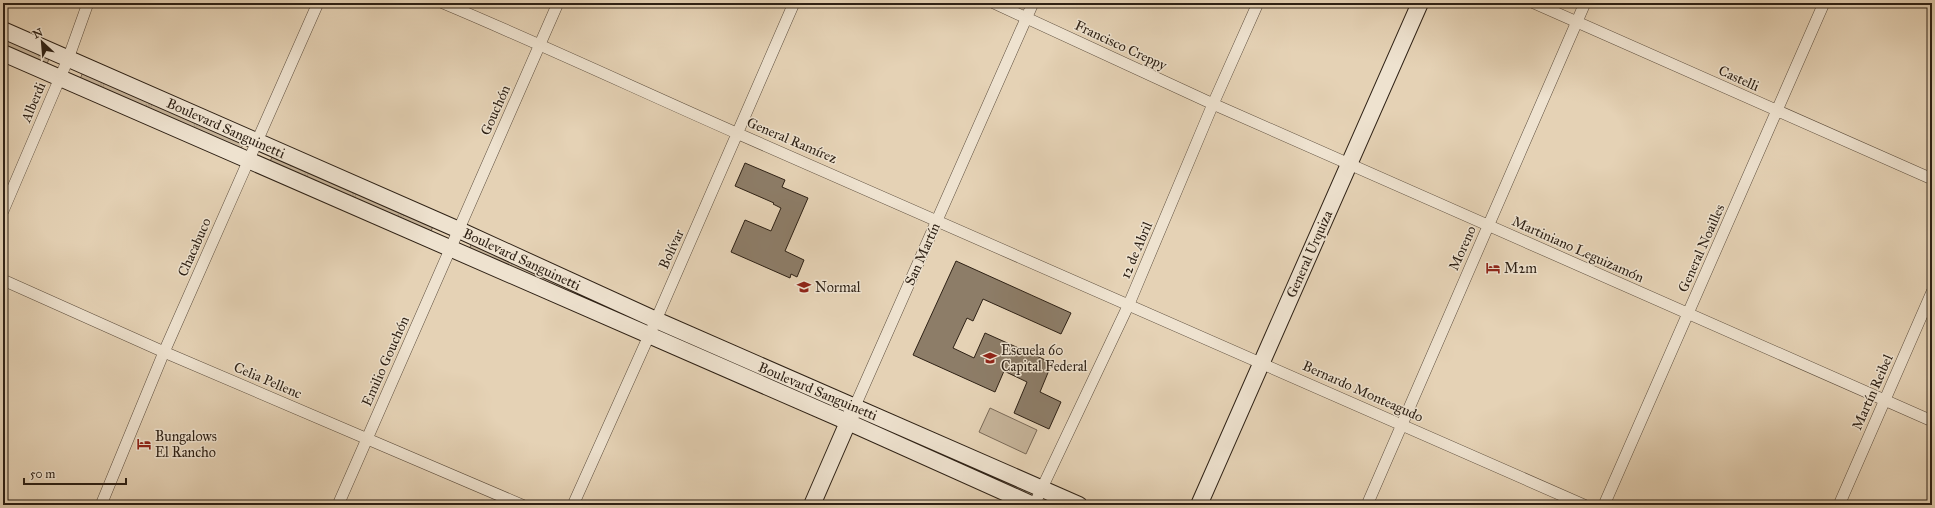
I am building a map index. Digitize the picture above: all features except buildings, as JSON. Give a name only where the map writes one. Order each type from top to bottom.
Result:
[{"type":"street","name":"Alberdi","points":[[3,211],[60,78],[88,3]]},
{"type":"street","name":"Chacabuco","points":[[101,505],[164,352],[318,3]]},
{"type":"street","name":"General Ramírez","points":[[443,3],[541,44],[738,133],[938,219],[1129,304]]},
{"type":"street","name":"Gouchón","points":[[459,230],[558,3]]},
{"type":"street","name":"Bolívar","points":[[573,505],[650,335],[794,3]]},
{"type":"street","name":"Francisco Creppy","points":[[994,3],[1213,104]]},
{"type":"street","name":"San Martín","points":[[812,505],[1033,3]]},
{"type":"street","name":"12 de Abril","points":[[1034,505],[1129,304],[1213,104],[1258,3]]},
{"type":"street","name":"General Urquiza","points":[[1199,505],[1420,3]]},
{"type":"street","name":"Castelli","points":[[1534,3],[1932,179]]},
{"type":"street","name":"Moreno","points":[[1367,505],[1585,3]]},
{"type":"street","name":"General Noailles","points":[[1604,505],[1824,3]]},
{"type":"street","name":"Boulevard Sanguinetti","points":[[3,30],[459,230],[656,320],[1079,505]]},
{"type":"street","name":"Boulevard Sanguinetti","points":[[3,53],[650,335],[1034,505]]},
{"type":"street","name":"Martiniano Leguizamón","points":[[1213,104],[1932,421]]},
{"type":"street","name":"Emilio Gouchón","points":[[338,505],[459,230]]},
{"type":"street","name":"Celia Pellenc","points":[[3,280],[164,352],[522,505]]},
{"type":"street","name":"Martín Reibel","points":[[1839,505],[1932,292]]},
{"type":"street","name":"Bernardo Monteagudo","points":[[1129,304],[1584,505]]},
{"type":"green space","points":[[3,35],[50,56],[47,64],[3,44]]},
{"type":"green space","points":[[83,72],[244,142],[241,149],[80,79]]},
{"type":"green space","points":[[274,154],[434,224],[431,231],[270,161]]},
{"type":"green space","points":[[472,242],[632,313],[629,320],[469,250]]},
{"type":"green space","points":[[990,408],[1037,430],[1026,454],[979,432]]},
{"type":"green space","points":[[866,417],[1027,487],[1024,494],[863,424]]},
{"type":"place","name":"M2m","points":[[1493,268]]},
{"type":"place","name":"Normal","points":[[804,287]]},
{"type":"place","name":"Escuela 60 Capital Federal","points":[[990,358]]},
{"type":"place","name":"Bungalows El Rancho","points":[[144,444]]}]
